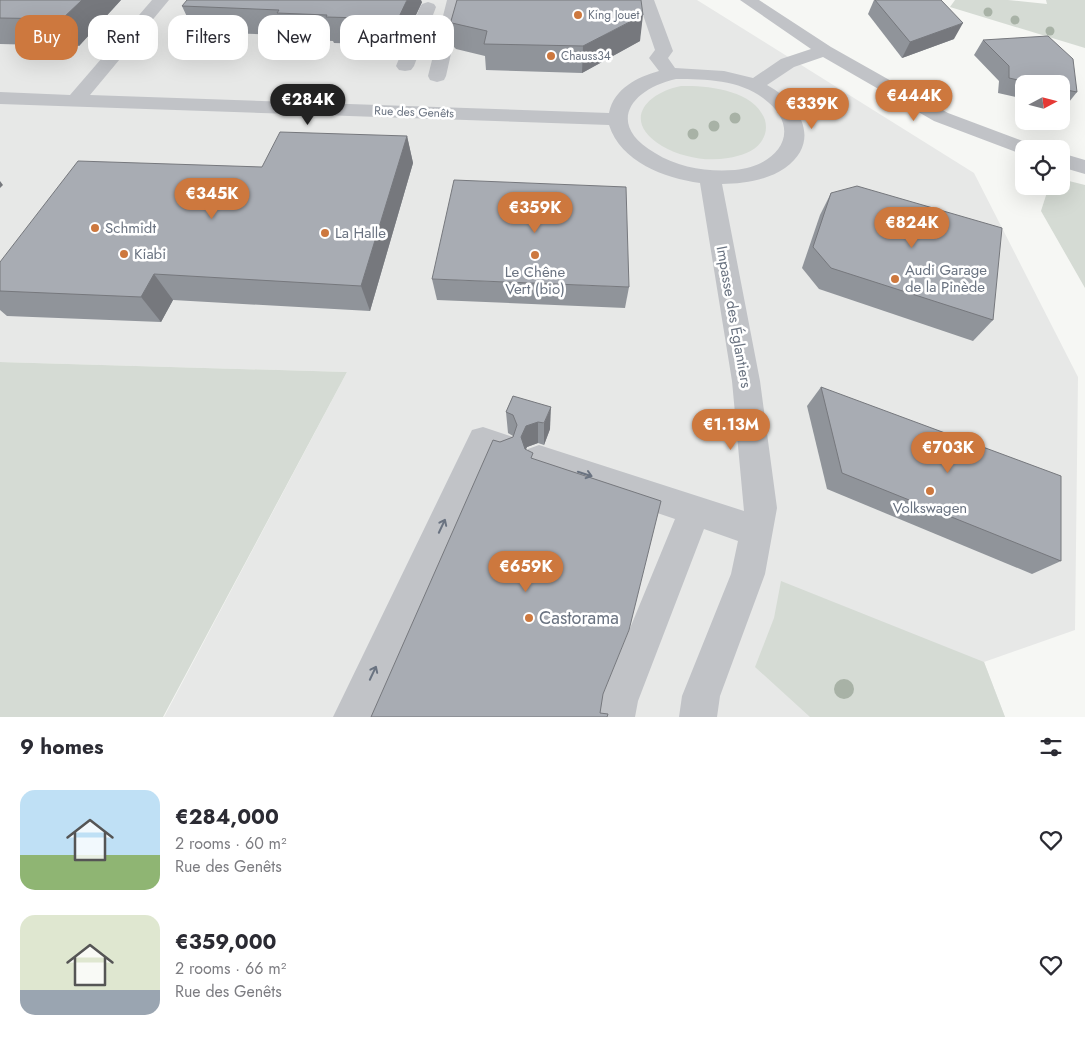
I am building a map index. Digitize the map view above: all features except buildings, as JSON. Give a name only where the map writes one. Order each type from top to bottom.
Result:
[{"type":"street","points":[[75,101],[162,0]]},
{"type":"street","points":[[437,76],[455,0]]},
{"type":"street","points":[[646,0],[664,51],[658,58],[671,74]]},
{"type":"street","points":[[748,0],[825,51],[940,117],[1015,146]]},
{"type":"street","points":[[769,13],[785,2]]},
{"type":"street","points":[[405,66],[428,8]]},
{"type":"street","points":[[755,86],[768,73],[785,63],[825,51]]},
{"type":"street","points":[[700,73],[719,75],[755,86],[774,98],[788,112],[795,134],[793,144],[787,154],[778,163],[764,170],[730,178],[710,178],[675,171],[645,157],[626,139],[620,129],[618,120],[619,108],[622,102],[635,88],[648,81],[671,74],[700,73]]},
{"type":"street","name":"Rue des Genêts","points":[[0,98],[618,120]]},
{"type":"street","points":[[1070,163],[1085,167]]},
{"type":"street","name":"Impasse des Églantiers","points":[[698,717],[701,696],[748,574],[761,508],[746,381],[710,178]]},
{"type":"street","points":[[352,717],[483,440],[502,447]]},
{"type":"street","points":[[539,459],[757,531]]},
{"type":"street","points":[[616,717],[619,701],[695,510]]},
{"type":"shaded area","points":[[0,0],[697,0],[974,173],[1078,377],[1075,630],[984,662],[1005,717],[164,717],[347,372],[0,362]]},
{"type":"shaded area","points":[[955,0],[1008,0],[1047,4],[1046,0],[1085,0],[1085,48],[950,7]]},
{"type":"shaded area","points":[[681,86],[716,88],[729,91],[751,102],[760,110],[765,120],[766,131],[761,142],[746,153],[720,159],[694,158],[662,146],[650,137],[643,127],[641,118],[643,109],[649,101],[658,95]]},
{"type":"shaded area","points":[[1070,181],[1085,185],[1085,288],[1041,211],[1046,195],[1070,195]]},
{"type":"shaded area","points":[[0,362],[347,372],[163,717],[0,717]]},
{"type":"shaded area","points":[[781,581],[984,662],[1005,717],[810,717],[755,667],[774,618]]},
{"type":"place","name":"King Jouet","points":[[578,15]]},
{"type":"place","name":"Chauss34","points":[[551,56]]},
{"type":"place","name":"Schmidt","points":[[95,228]]},
{"type":"place","name":"La Halle","points":[[325,233]]},
{"type":"place","name":"Kiabi","points":[[124,254]]},
{"type":"place","name":"Le Chêne Vert (bio)","points":[[535,255]]},
{"type":"place","name":"Audi Garage de la Pinède","points":[[895,279]]},
{"type":"place","name":"Volkswagen","points":[[930,491]]},
{"type":"place","name":"Castorama","points":[[529,618]]}]
